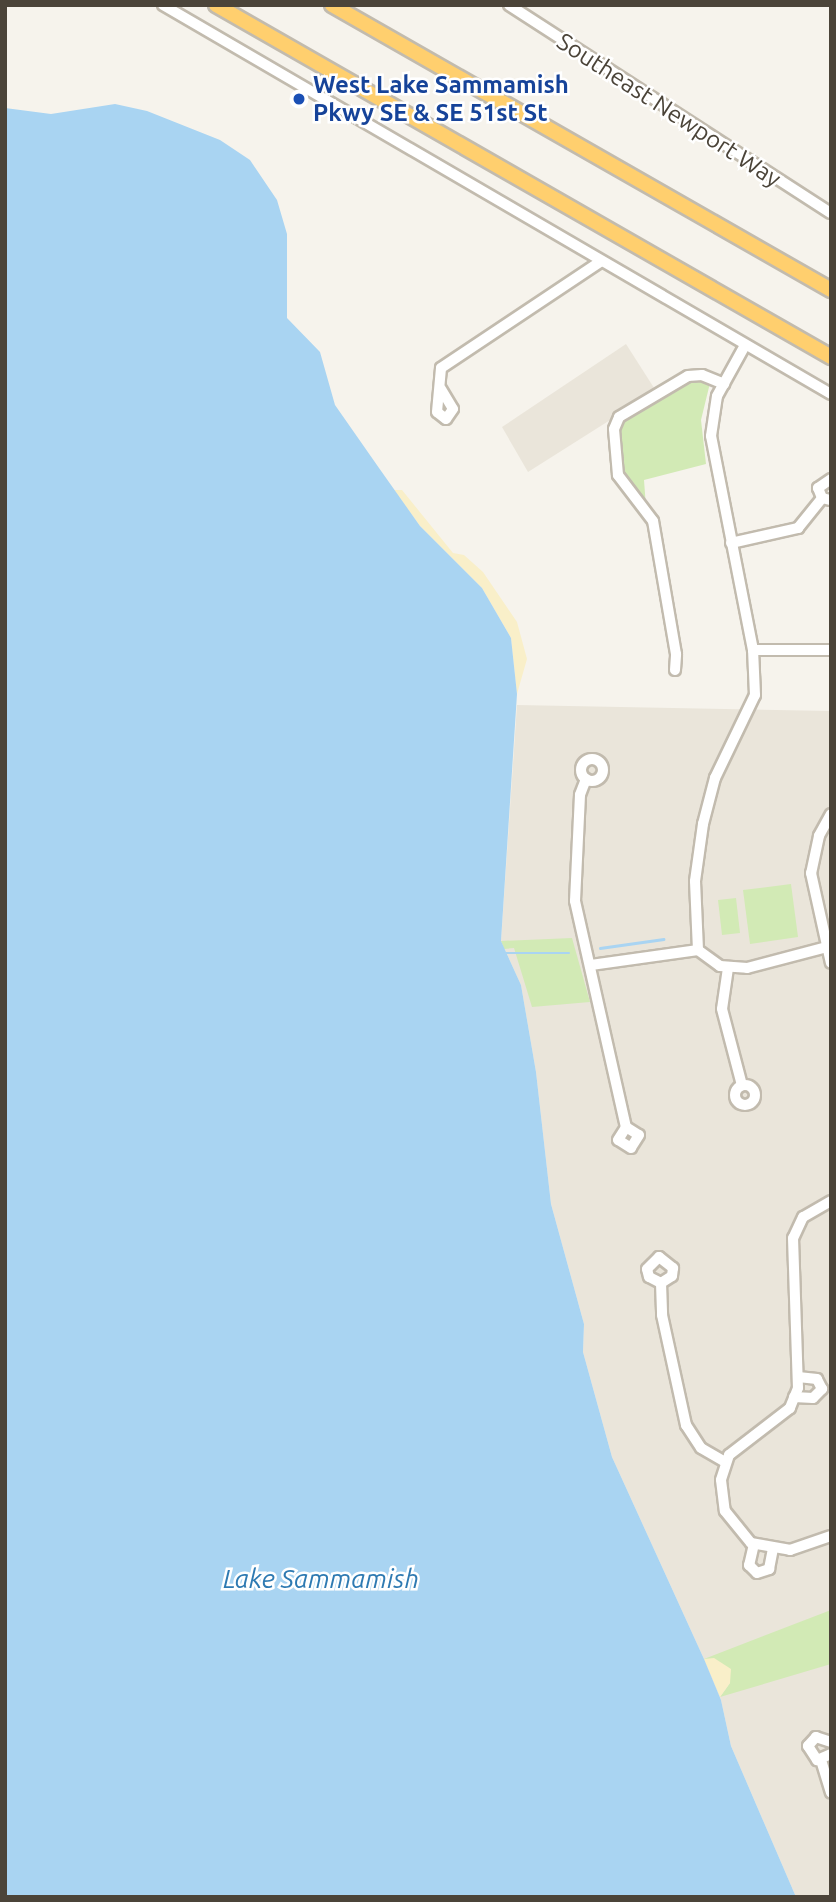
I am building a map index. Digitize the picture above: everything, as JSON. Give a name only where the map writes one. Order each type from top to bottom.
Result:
[{"type":"highway","points":[[216,5],[831,357]]},
{"type":"highway","points":[[332,5],[831,290]]},
{"type":"street","points":[[163,5],[474,189],[831,394]]},
{"type":"street","name":"Southeast Newport Way","points":[[509,5],[831,213]]},
{"type":"street","points":[[441,389],[442,368],[600,262]]},
{"type":"street","points":[[698,950],[697,852],[715,778],[755,695],[752,650],[711,436],[714,409],[723,384],[744,346]]},
{"type":"street","points":[[675,670],[676,654],[653,521],[618,475],[614,429],[619,417],[688,376],[698,374],[723,384]]},
{"type":"street","points":[[731,543],[798,528],[826,499],[819,484],[831,479]]},
{"type":"street","points":[[752,650],[831,650]]},
{"type":"street","points":[[586,779],[580,795],[574,882],[626,1127]]},
{"type":"street","points":[[831,814],[818,836],[811,873],[831,963]]},
{"type":"street","points":[[590,965],[698,950],[728,968],[773,964],[828,947]]},
{"type":"street","points":[[728,968],[722,1009],[742,1086]]},
{"type":"street","points":[[831,1201],[803,1217],[792,1249],[798,1377],[790,1408],[735,1449],[725,1462],[721,1480],[725,1511],[740,1535],[754,1544],[769,1548],[807,1546],[831,1536]]},
{"type":"street","points":[[661,1283],[664,1340],[686,1425],[701,1448],[725,1462]]},
{"type":"street","points":[[794,1397],[813,1398],[822,1389],[817,1379],[798,1377]]},
{"type":"street","points":[[754,1544],[749,1565],[757,1573],[769,1569],[769,1548]]},
{"type":"street","points":[[831,1742],[820,1736],[810,1742],[810,1754],[821,1760],[831,1793]]},
{"type":"street","points":[[821,1760],[831,1754]]},
{"type":"shaded area","points":[[626,344],[656,391],[528,472],[502,427]]},
{"type":"shaded area","points":[[517,705],[831,711],[831,1897],[796,1897],[731,1746],[721,1700],[704,1659],[612,1457],[583,1352],[584,1324],[551,1204],[536,1072],[521,985],[501,941]]},
{"type":"green space","points":[[688,376],[711,379],[701,420],[706,464],[644,480],[646,507],[618,475],[619,417]]},
{"type":"green space","points":[[791,884],[798,937],[750,944],[743,890]]},
{"type":"green space","points":[[736,898],[740,933],[722,935],[718,900]]},
{"type":"green space","points":[[572,938],[590,1002],[532,1007],[514,948],[504,949],[501,941]]},
{"type":"green space","points":[[831,1610],[831,1664],[720,1697],[730,1683],[704,1659]]},
{"type":"sand","points":[[394,490],[402,490],[453,553],[464,555],[483,572],[517,622],[527,659],[517,694],[511,638],[482,588],[420,526]]},
{"type":"sand","points":[[714,1658],[731,1669],[730,1683],[720,1697],[704,1659]]},
{"type":"water","name":"Lake Sammamish","points":[[115,104],[147,111],[220,140],[250,160],[277,200],[287,234],[287,318],[320,352],[335,405],[379,468],[420,526],[482,588],[511,638],[517,694],[501,941],[521,985],[536,1072],[551,1204],[584,1324],[583,1352],[612,1457],[704,1659],[721,1700],[731,1746],[796,1897],[5,1897],[5,108],[51,114]]},
{"type":"waterway","points":[[600,948],[663,939]]},
{"type":"waterway","points":[[504,953],[569,953]]},
{"type":"place","name":"West Lake Sammamish Pkwy SE & SE 51st St","points":[[299,99]]}]
